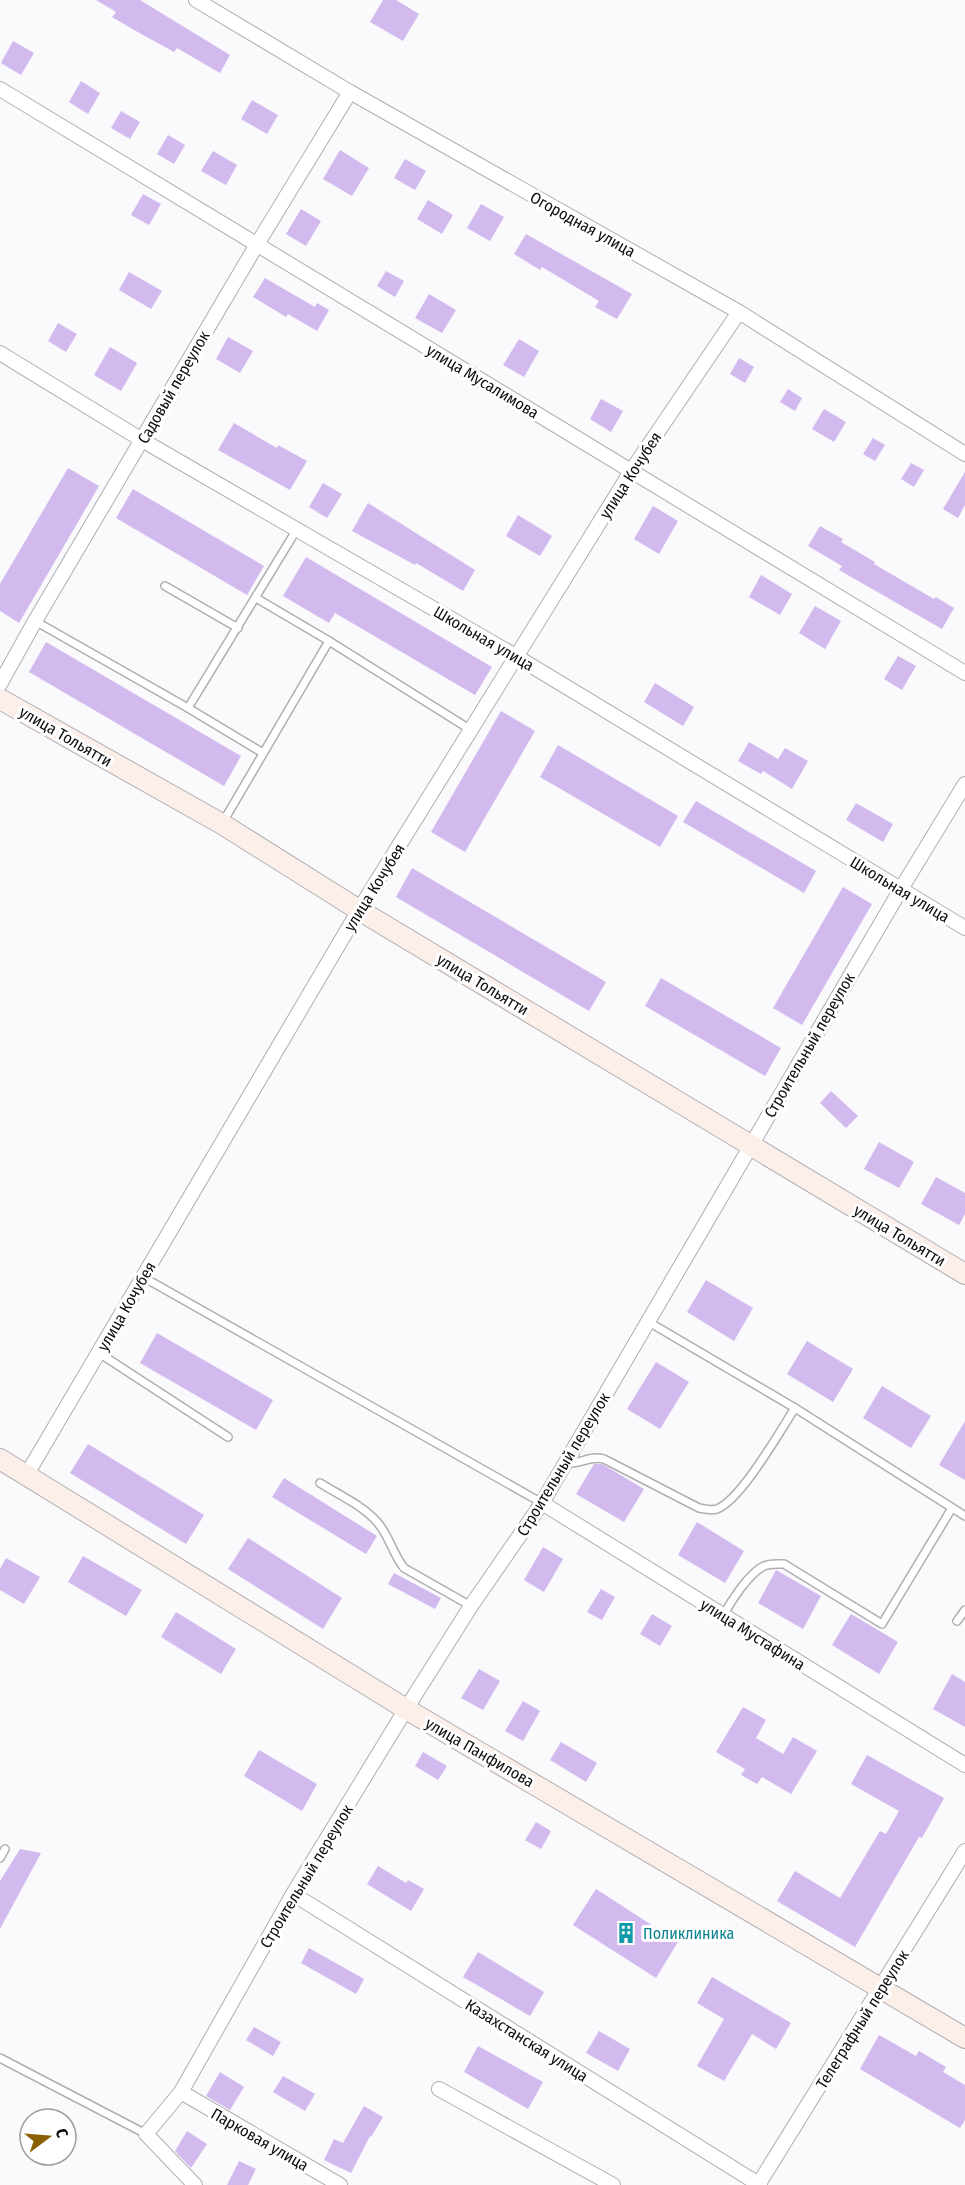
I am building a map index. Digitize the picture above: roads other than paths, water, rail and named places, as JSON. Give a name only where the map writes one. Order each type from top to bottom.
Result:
[{"type":"street","name":"Огородная улица","points":[[196,0],[350,92],[738,312],[965,454]]},
{"type":"street","name":"улица Мусалимова","points":[[0,89],[965,673]]},
{"type":"street","name":"Садовый переулок","points":[[0,684],[256,246],[350,92]]},
{"type":"street","name":"улица Кочубея","points":[[27,1474],[359,910],[632,470],[738,312]]},
{"type":"street","name":"Школьная улица","points":[[0,353],[142,440],[517,657],[965,928]]},
{"type":"street","name":"улица Тольятти","points":[[0,699],[222,824],[359,910],[965,1274]]},
{"type":"street","name":"Строительный переулок","points":[[146,2134],[181,2092],[293,1894],[406,1709],[471,1606],[542,1503],[901,889],[965,784]]},
{"type":"street","name":"улица Панфилова","points":[[0,1459],[406,1709],[965,2038]]},
{"type":"street","name":"улица Мустафина","points":[[542,1503],[965,1766]]},
{"type":"street","name":"Телеграфный переулок","points":[[759,2185],[965,1851]]},
{"type":"street","name":"Казахстанская улица","points":[[293,1894],[759,2185]]},
{"type":"street","points":[[439,2089],[613,2185]]},
{"type":"street","name":"Парковая улица","points":[[181,2092],[340,2185]]},
{"type":"street","points":[[146,2134],[195,2185]]},
{"type":"lane","points":[[188,708],[297,529]]},
{"type":"lane","points":[[165,586],[238,628]]},
{"type":"lane","points":[[256,598],[329,640],[471,730]]},
{"type":"lane","points":[[35,621],[263,753]]},
{"type":"lane","points":[[222,824],[329,640]]},
{"type":"lane","points":[[143,1277],[542,1503]]},
{"type":"lane","points":[[648,1322],[795,1408],[965,1516]]},
{"type":"lane","points":[[99,1353],[228,1437]]},
{"type":"lane","points":[[565,1463],[579,1463],[590,1457],[604,1459],[699,1508],[719,1509],[740,1490],[795,1408]]},
{"type":"lane","points":[[320,1483],[371,1515],[380,1525],[396,1558],[404,1568],[471,1606]]},
{"type":"lane","points":[[723,1616],[734,1596],[762,1567],[770,1564],[784,1564],[882,1624],[952,1508]]},
{"type":"lane","points":[[957,1621],[965,1610]]},
{"type":"lane","points":[[0,1858],[5,1849]]},
{"type":"lane","points":[[0,2058],[146,2134]]},
{"type":"place","name":"Поликлиника","points":[[626,1933]]}]
